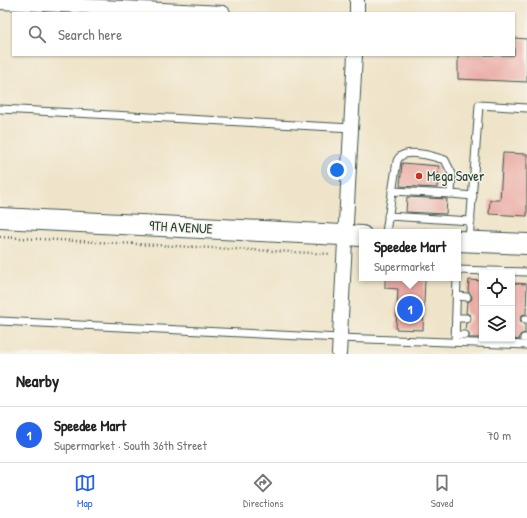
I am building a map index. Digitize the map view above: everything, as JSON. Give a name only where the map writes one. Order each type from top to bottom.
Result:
[{"type":"main road","name":"9TH AVENUE","points":[[0,218],[351,242]]},
{"type":"main road","points":[[461,243],[527,244]]},
{"type":"street","points":[[357,0],[357,12]]},
{"type":"street","points":[[0,2],[203,12]]},
{"type":"street","points":[[339,354],[351,242],[352,128],[355,56]]},
{"type":"lane","points":[[461,243],[471,221],[479,105],[527,108]]},
{"type":"lane","points":[[0,109],[352,128]]},
{"type":"lane","points":[[386,229],[397,161],[402,155],[430,155],[445,160],[452,174],[451,194]]},
{"type":"lane","points":[[392,191],[473,196]]},
{"type":"lane","points":[[388,216],[471,221]]},
{"type":"lane","points":[[461,270],[527,272]]},
{"type":"lane","points":[[455,342],[457,281]]},
{"type":"lane","points":[[456,296],[467,297]]},
{"type":"lane","points":[[456,318],[466,318]]},
{"type":"lane","points":[[0,321],[340,338],[455,342],[526,340]]},
{"type":"lane","points":[[456,335],[465,336]]},
{"type":"path","points":[[0,237],[351,242]]},
{"type":"building","points":[[515,38],[527,39],[527,82],[458,79],[458,56],[515,56]]},
{"type":"building","points":[[503,153],[527,154],[527,216],[489,214],[490,200],[500,200]]},
{"type":"building","name":"Mega Saver","points":[[402,163],[439,166],[437,188],[400,186]]},
{"type":"building","points":[[407,197],[447,199],[446,214],[406,212]]},
{"type":"building","points":[[469,280],[479,281],[479,338],[469,338],[469,333],[465,330],[466,323],[469,322],[471,318],[470,315],[466,313],[467,302],[471,300],[472,297],[468,292]]},
{"type":"building","points":[[385,281],[425,281],[423,330],[396,329],[398,289],[385,288]]},
{"type":"building","points":[[515,283],[527,284],[526,314],[522,315],[520,319],[521,322],[525,324],[525,333],[520,335],[519,340],[515,339]]},
{"type":"place","name":"Mega Saver","points":[[419,176]]},
{"type":"place","name":"Speedee Mart","points":[[410,309]]}]
